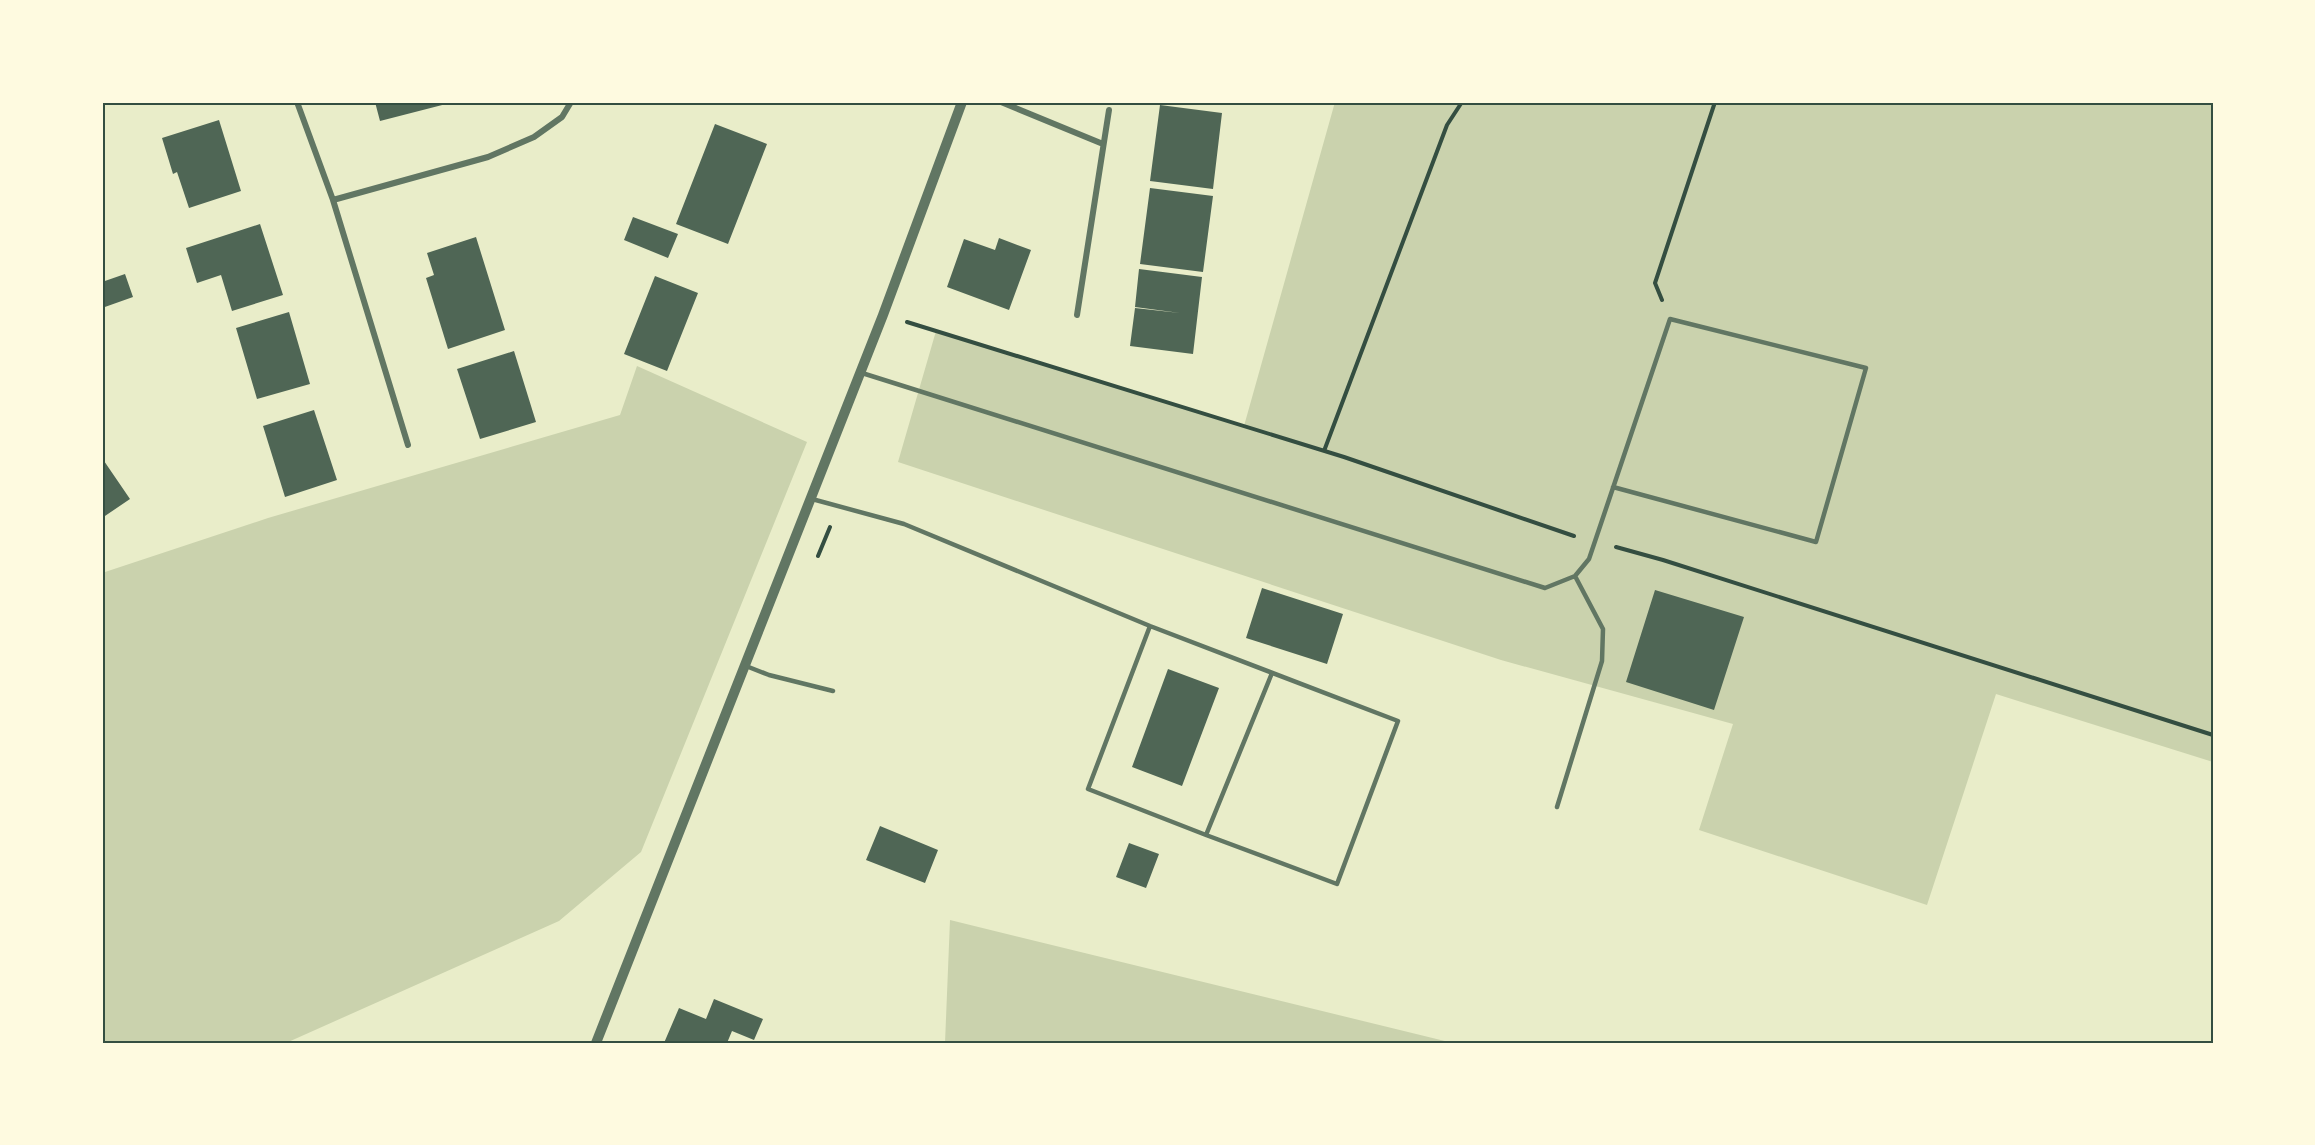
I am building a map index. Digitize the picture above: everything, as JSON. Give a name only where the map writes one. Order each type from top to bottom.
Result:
[{"type":"street","points":[[297,102],[333,200],[408,445]]},
{"type":"street","points":[[333,200],[488,158],[534,137],[562,117],[572,102]]},
{"type":"street","points":[[596,1043],[883,315],[962,102]]},
{"type":"street","points":[[1001,102],[1103,144]]},
{"type":"street","points":[[1077,315],[1109,110]]},
{"type":"lane","points":[[859,372],[1545,588],[1575,576],[1589,559],[1613,487],[1670,319],[1866,368],[1816,542],[1613,487]]},
{"type":"lane","points":[[810,498],[904,524],[1150,627],[1398,721],[1337,884],[1088,789],[1150,627]]},
{"type":"lane","points":[[1557,807],[1602,661],[1603,628],[1575,576]]},
{"type":"lane","points":[[744,664],[769,675],[833,691]]},
{"type":"lane","points":[[1206,834],[1272,673]]},
{"type":"path","points":[[1324,451],[1447,125],[1462,102]]},
{"type":"path","points":[[1670,319],[1655,283],[1715,102]]},
{"type":"path","points":[[883,315],[1324,451],[1569,534]]},
{"type":"path","points":[[1614,547],[1663,560],[2213,735]]},
{"type":"green space","points":[[1335,102],[2213,102],[2213,762],[1996,694],[1927,905],[1699,830],[1733,724],[1501,660],[898,462],[936,331],[1244,426]]},
{"type":"green space","points":[[637,366],[807,442],[641,852],[559,921],[286,1043],[102,1043],[102,573],[268,518],[620,415]]},
{"type":"green space","points":[[950,920],[1453,1043],[945,1043]]},
{"type":"building","points":[[375,102],[450,102],[450,103],[380,121]]},
{"type":"building","points":[[1160,105],[1222,113],[1213,189],[1150,181]]},
{"type":"building","points":[[219,120],[241,191],[189,208],[177,172],[173,174],[162,138]]},
{"type":"building","points":[[715,124],[767,144],[728,244],[676,224]]},
{"type":"building","points":[[1150,188],[1213,196],[1203,272],[1140,264]]},
{"type":"building","points":[[633,217],[678,234],[668,258],[624,240]]},
{"type":"building","points":[[260,224],[283,295],[232,311],[221,275],[197,283],[186,248]]},
{"type":"building","points":[[476,237],[505,330],[448,349],[426,278],[434,275],[427,253]]},
{"type":"building","points":[[999,238],[1031,250],[1009,310],[947,287],[964,239],[995,250]]},
{"type":"building","points":[[1139,269],[1202,277],[1193,354],[1130,346],[1135,308],[1180,313],[1135,307]]},
{"type":"building","points":[[125,274],[133,297],[102,308],[102,282]]},
{"type":"building","points":[[655,276],[698,293],[667,371],[624,354]]},
{"type":"building","points":[[289,312],[310,384],[257,399],[236,328]]},
{"type":"building","points":[[514,351],[536,422],[480,439],[457,369]]},
{"type":"building","points":[[314,410],[337,480],[285,497],[263,426]]},
{"type":"building","points":[[102,458],[130,499],[102,518]]},
{"type":"building","points":[[1262,588],[1343,614],[1327,664],[1246,638]]},
{"type":"building","points":[[1655,590],[1744,617],[1714,710],[1626,682]]},
{"type":"building","points":[[1168,669],[1219,688],[1182,786],[1132,767]]},
{"type":"building","points":[[880,826],[938,850],[925,883],[866,860]]},
{"type":"building","points":[[1129,843],[1159,854],[1146,888],[1116,877]]},
{"type":"building","points":[[714,999],[763,1019],[754,1040],[732,1031],[727,1043],[664,1043],[679,1008],[706,1019]]}]
